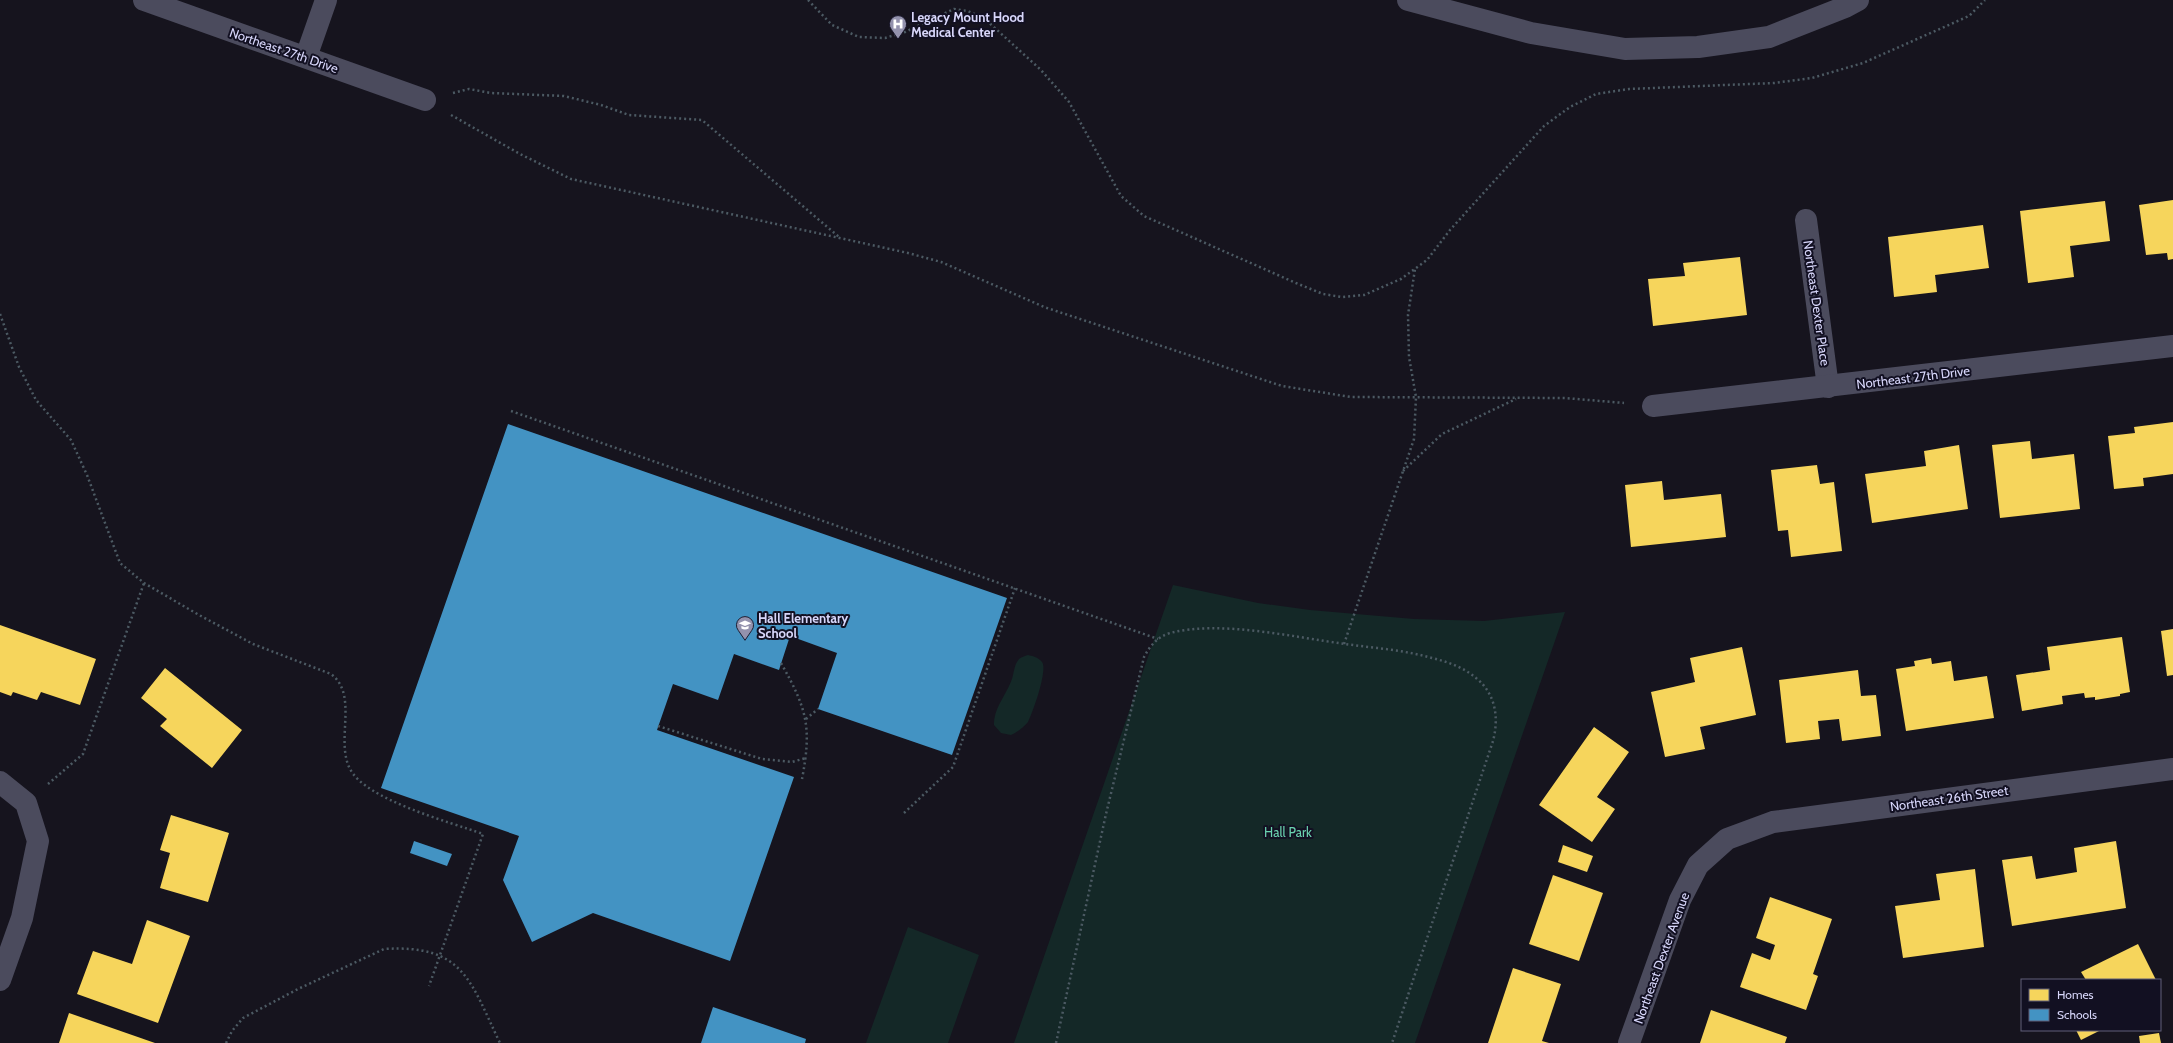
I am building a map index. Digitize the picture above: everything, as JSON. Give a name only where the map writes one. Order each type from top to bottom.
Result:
[{"type":"street","name":"Northeast 27th Drive","points":[[144,0],[425,100]]},
{"type":"street","points":[[306,57],[326,0]]},
{"type":"street","points":[[1408,0],[1531,33],[1625,49],[1698,47],[1769,37],[1845,7],[1858,0]]},
{"type":"street","name":"Northeast Dexter Place","points":[[1806,220],[1828,386]]},
{"type":"street","name":"Northeast 27th Drive","points":[[1652,406],[2173,346]]},
{"type":"street","name":"Northeast 26th Street","points":[[1727,838],[1773,822],[2173,769]]},
{"type":"street","points":[[0,782],[26,803],[38,841],[22,918],[0,980]]},
{"type":"street","name":"Northeast Dexter Avenue","points":[[1629,1043],[1680,900],[1698,865],[1727,838]]},
{"type":"path","points":[[808,0],[832,25],[859,37],[885,38],[905,32],[954,9],[968,11],[985,19],[1041,70],[1069,102],[1121,196],[1144,216],[1296,283],[1323,294],[1342,297],[1364,294],[1401,278],[1427,260],[1450,230],[1544,126],[1570,107],[1596,94],[1629,89],[1774,83],[1812,78],[1863,63],[1969,16],[1985,0]]},
{"type":"path","points":[[425,100],[469,89],[491,93],[564,96],[601,105],[629,115],[702,120],[840,238]]},
{"type":"path","points":[[425,100],[520,154],[571,179],[908,253],[941,262],[1044,307],[1282,386],[1351,397],[1565,398],[1652,406]]},
{"type":"path","points":[[1344,644],[1414,439],[1416,397],[1409,357],[1408,314],[1415,268]]},
{"type":"path","points":[[0,314],[19,367],[36,400],[71,440],[87,475],[120,562],[144,583],[253,644],[331,674],[341,685],[345,700],[344,740],[346,756],[350,770],[360,781],[383,798],[483,834],[429,986]]},
{"type":"path","points":[[1402,472],[1442,434],[1518,398]]},
{"type":"path","points":[[511,410],[1158,639]]},
{"type":"path","points":[[26,803],[83,754],[144,583]]},
{"type":"path","points":[[904,813],[953,767],[1014,588]]},
{"type":"path","points":[[1056,1043],[1106,814],[1140,669],[1150,647],[1158,639],[1178,631],[1208,629],[1279,634],[1417,654],[1454,665],[1465,670],[1483,685],[1490,694],[1496,717],[1496,728],[1493,741],[1392,1043]]},
{"type":"path","points":[[781,663],[796,690],[806,719],[806,758],[802,779]]},
{"type":"path","points":[[806,719],[818,709]]},
{"type":"path","points":[[658,726],[762,759],[792,762],[806,758]]},
{"type":"path","points":[[226,1043],[232,1031],[243,1018],[298,989],[384,949],[415,949],[440,955],[454,964],[471,984],[500,1043]]},
{"type":"green space","name":"Hall Park","points":[[1173,585],[1258,603],[1310,610],[1414,619],[1484,621],[1565,612],[1415,1043],[1014,1043]]},
{"type":"green space","points":[[1028,655],[1039,659],[1043,666],[1042,682],[1033,710],[1028,722],[1018,731],[1011,735],[1001,733],[994,725],[996,713],[1010,685],[1017,661]]},
{"type":"green space","points":[[908,927],[979,955],[948,1043],[866,1043]]},
{"type":"building: Homes","points":[[2173,200],[2173,259],[2168,260],[2167,253],[2146,255],[2139,205]]},
{"type":"building: Homes","points":[[2105,201],[2110,241],[2070,246],[2074,277],[2028,283],[2020,211]]},
{"type":"building: Homes","points":[[1983,225],[1989,268],[1935,275],[1937,292],[1894,297],[1888,237]]},
{"type":"building: Homes","points":[[1740,257],[1747,315],[1653,326],[1648,279],[1685,276],[1683,263]]},
{"type":"building: Homes","points":[[2173,422],[2173,474],[2143,478],[2144,486],[2114,489],[2108,436],[2135,433],[2134,427]]},
{"type":"building: Homes","points":[[2030,441],[2032,459],[2074,454],[2080,509],[2000,518],[1992,445]]},
{"type":"building: Homes","points":[[1959,445],[1968,509],[1872,523],[1865,474],[1926,466],[1924,451]]},
{"type":"building: Homes","points":[[1817,465],[1820,484],[1834,482],[1842,551],[1791,557],[1788,530],[1778,531],[1771,470]]},
{"type":"building: Homes","points":[[1662,481],[1664,500],[1721,494],[1726,537],[1631,547],[1625,485]]},
{"type":"building: Homes","points":[[0,625],[96,659],[80,705],[41,692],[37,700],[13,692],[11,696],[0,692]]},
{"type":"building: Homes","points":[[2173,629],[2173,675],[2167,676],[2161,631]]},
{"type":"building: Homes","points":[[2122,637],[2130,692],[2120,694],[2120,696],[2095,700],[2095,697],[2085,698],[2084,693],[2062,696],[2063,704],[2022,711],[2016,675],[2050,670],[2047,647]]},
{"type":"building: Homes","points":[[1742,647],[1756,715],[1700,727],[1705,749],[1665,757],[1651,692],[1695,682],[1690,658]]},
{"type":"building: Homes","points":[[1931,658],[1932,664],[1951,661],[1954,681],[1987,676],[1994,718],[1906,731],[1896,669],[1915,666],[1914,661]]},
{"type":"building: Homes","points":[[165,668],[242,730],[212,768],[160,726],[167,719],[141,698]]},
{"type":"building: Homes","points":[[1858,670],[1861,696],[1876,695],[1881,736],[1842,741],[1839,719],[1818,721],[1820,739],[1786,743],[1779,680]]},
{"type":"building: Homes","points":[[1594,727],[1629,752],[1597,797],[1615,809],[1592,842],[1539,805]]},
{"type":"building: Homes","points":[[171,815],[229,833],[208,902],[160,888],[170,853],[160,850]]},
{"type":"building: Homes","points":[[2116,841],[2126,908],[2012,926],[2002,860],[2032,856],[2036,879],[2077,872],[2074,848]]},
{"type":"building: Homes","points":[[1563,845],[1593,856],[1587,872],[1558,862]]},
{"type":"building: Homes","points":[[1975,869],[1984,947],[1903,958],[1895,906],[1940,900],[1936,874]]},
{"type":"building: Homes","points":[[1553,875],[1603,893],[1579,961],[1529,944]]},
{"type":"building: Homes","points":[[1770,897],[1832,919],[1813,974],[1818,976],[1806,1010],[1740,987],[1752,953],[1770,960],[1775,945],[1756,938]]},
{"type":"building: Homes","points":[[147,920],[190,936],[158,1023],[77,994],[93,951],[132,964]]},
{"type":"building: Homes","points":[[2138,944],[2156,979],[2085,979],[2081,972]]},
{"type":"building: Homes","points":[[1513,968],[1561,984],[1542,1041],[1549,1043],[1488,1043]]},
{"type":"building: Homes","points":[[1711,1010],[1787,1037],[1785,1043],[1700,1043]]},
{"type":"building: Homes","points":[[69,1013],[155,1043],[59,1043]]},
{"type":"building: Homes","points":[[2076,1031],[2099,1031],[2081,1040]]},
{"type":"building: Homes","points":[[2159,1033],[2161,1043],[2140,1043],[2139,1036]]},
{"type":"building: Schools","points":[[508,424],[1007,598],[952,755],[818,709],[837,653],[790,636],[779,670],[734,654],[718,700],[673,684],[657,730],[794,777],[730,961],[593,913],[532,942],[503,880],[519,836],[381,788]]},
{"type":"building: Schools","points":[[414,841],[452,854],[447,866],[410,853]]},
{"type":"building: Schools","points":[[713,1007],[806,1039],[805,1043],[701,1043]]},
{"type":"place","name":"Legacy Mount Hood Medical Center","points":[[898,39]]},
{"type":"place","name":"Hall Elementary School","points":[[745,640]]}]
